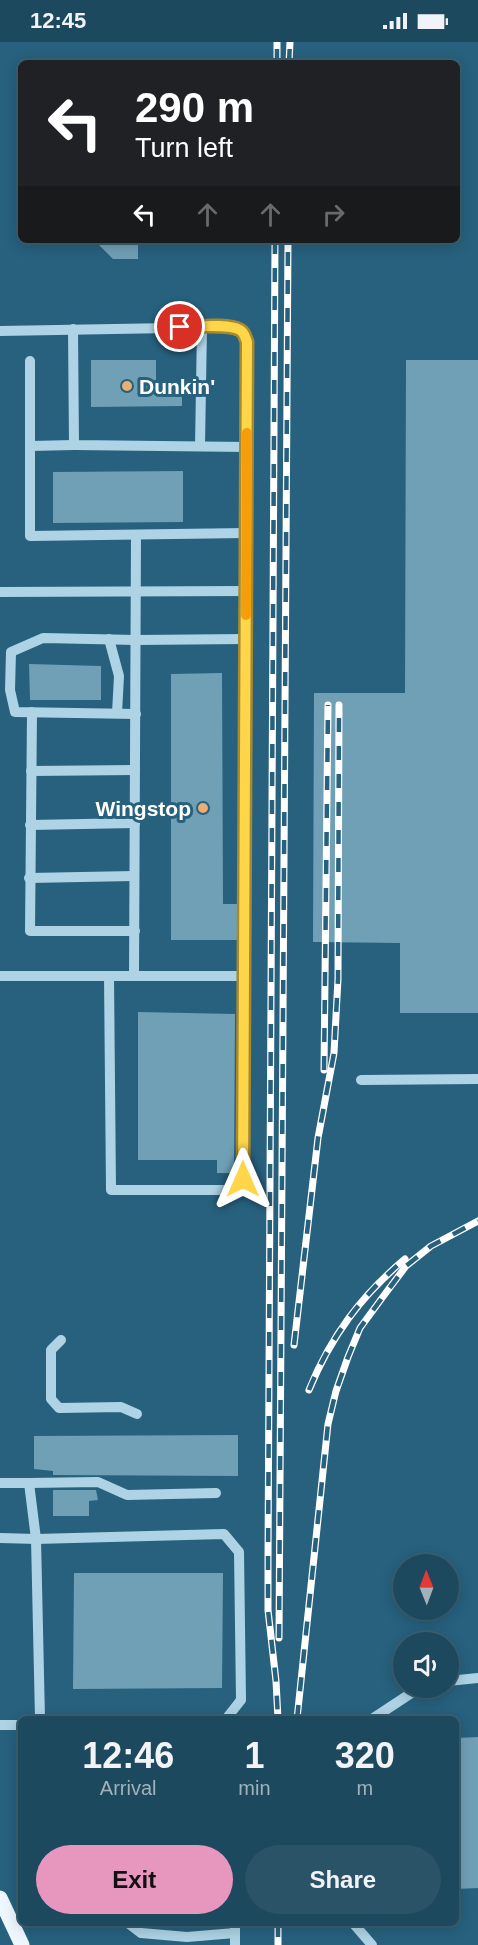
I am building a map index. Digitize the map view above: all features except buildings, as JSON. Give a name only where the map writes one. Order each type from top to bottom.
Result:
[{"type":"main road","points":[[0,1898],[22,1945]]},
{"type":"lane","points":[[200,446],[202,327]]},
{"type":"lane","points":[[0,331],[228,327],[244,333],[247,342],[243,1179],[233,1190],[111,1191],[109,976]]},
{"type":"lane","points":[[73,329],[74,445]]},
{"type":"lane","points":[[30,361],[30,536],[246,533]]},
{"type":"lane","points":[[30,446],[247,447]]},
{"type":"lane","points":[[134,976],[136,535]]},
{"type":"lane","points":[[0,592],[246,591]]},
{"type":"lane","points":[[136,714],[15,712],[10,690],[10,652],[43,638],[245,639]]},
{"type":"lane","points":[[109,639],[119,676],[117,713]]},
{"type":"lane","points":[[32,712],[30,931],[135,931]]},
{"type":"lane","points":[[31,771],[135,770]]},
{"type":"lane","points":[[30,825],[135,824]]},
{"type":"lane","points":[[29,878],[134,876]]},
{"type":"lane","points":[[0,976],[244,976]]},
{"type":"lane","points":[[361,1080],[478,1079]]},
{"type":"lane","points":[[61,1340],[51,1350],[51,1399],[59,1408],[121,1407],[136,1414]]},
{"type":"lane","points":[[0,1483],[98,1482],[127,1495],[216,1493]]},
{"type":"lane","points":[[29,1483],[36,1539],[40,1716]]},
{"type":"lane","points":[[0,1538],[225,1534],[239,1552],[241,1700],[228,1716]]},
{"type":"lane","points":[[459,1680],[478,1678]]},
{"type":"lane","points":[[377,1716],[404,1698]]},
{"type":"lane","points":[[0,1725],[18,1725]]},
{"type":"lane","points":[[133,1926],[144,1933],[187,1936],[235,1928],[235,1945]]},
{"type":"lane","points":[[144,1933],[154,1926]]},
{"type":"lane","points":[[356,1926],[372,1945]]},
{"type":"railway","points":[[277,42],[277,60]]},
{"type":"railway","points":[[289,60],[290,42]]},
{"type":"railway","points":[[275,243],[268,1610],[278,1716]]},
{"type":"railway","points":[[279,1638],[288,243]]},
{"type":"railway","points":[[324,1070],[328,705]]},
{"type":"railway","points":[[294,1345],[318,1138],[334,1053],[338,979],[339,705]]},
{"type":"railway","points":[[297,1716],[328,1424],[348,1357],[360,1328],[406,1266],[431,1246],[478,1221]]},
{"type":"railway","points":[[309,1390],[327,1352],[349,1318],[375,1287],[405,1259]]},
{"type":"railway","points":[[278,1926],[278,1945]]},
{"type":"slow traffic","points":[[246,615],[247,433]]},
{"type":"place","name":"Dunkin'","points":[[127,386]]},
{"type":"place","name":"Wingstop","points":[[203,808]]},
{"type":"route","points":[[180,327],[238,329],[244,333],[247,342],[243,1179]]}]
